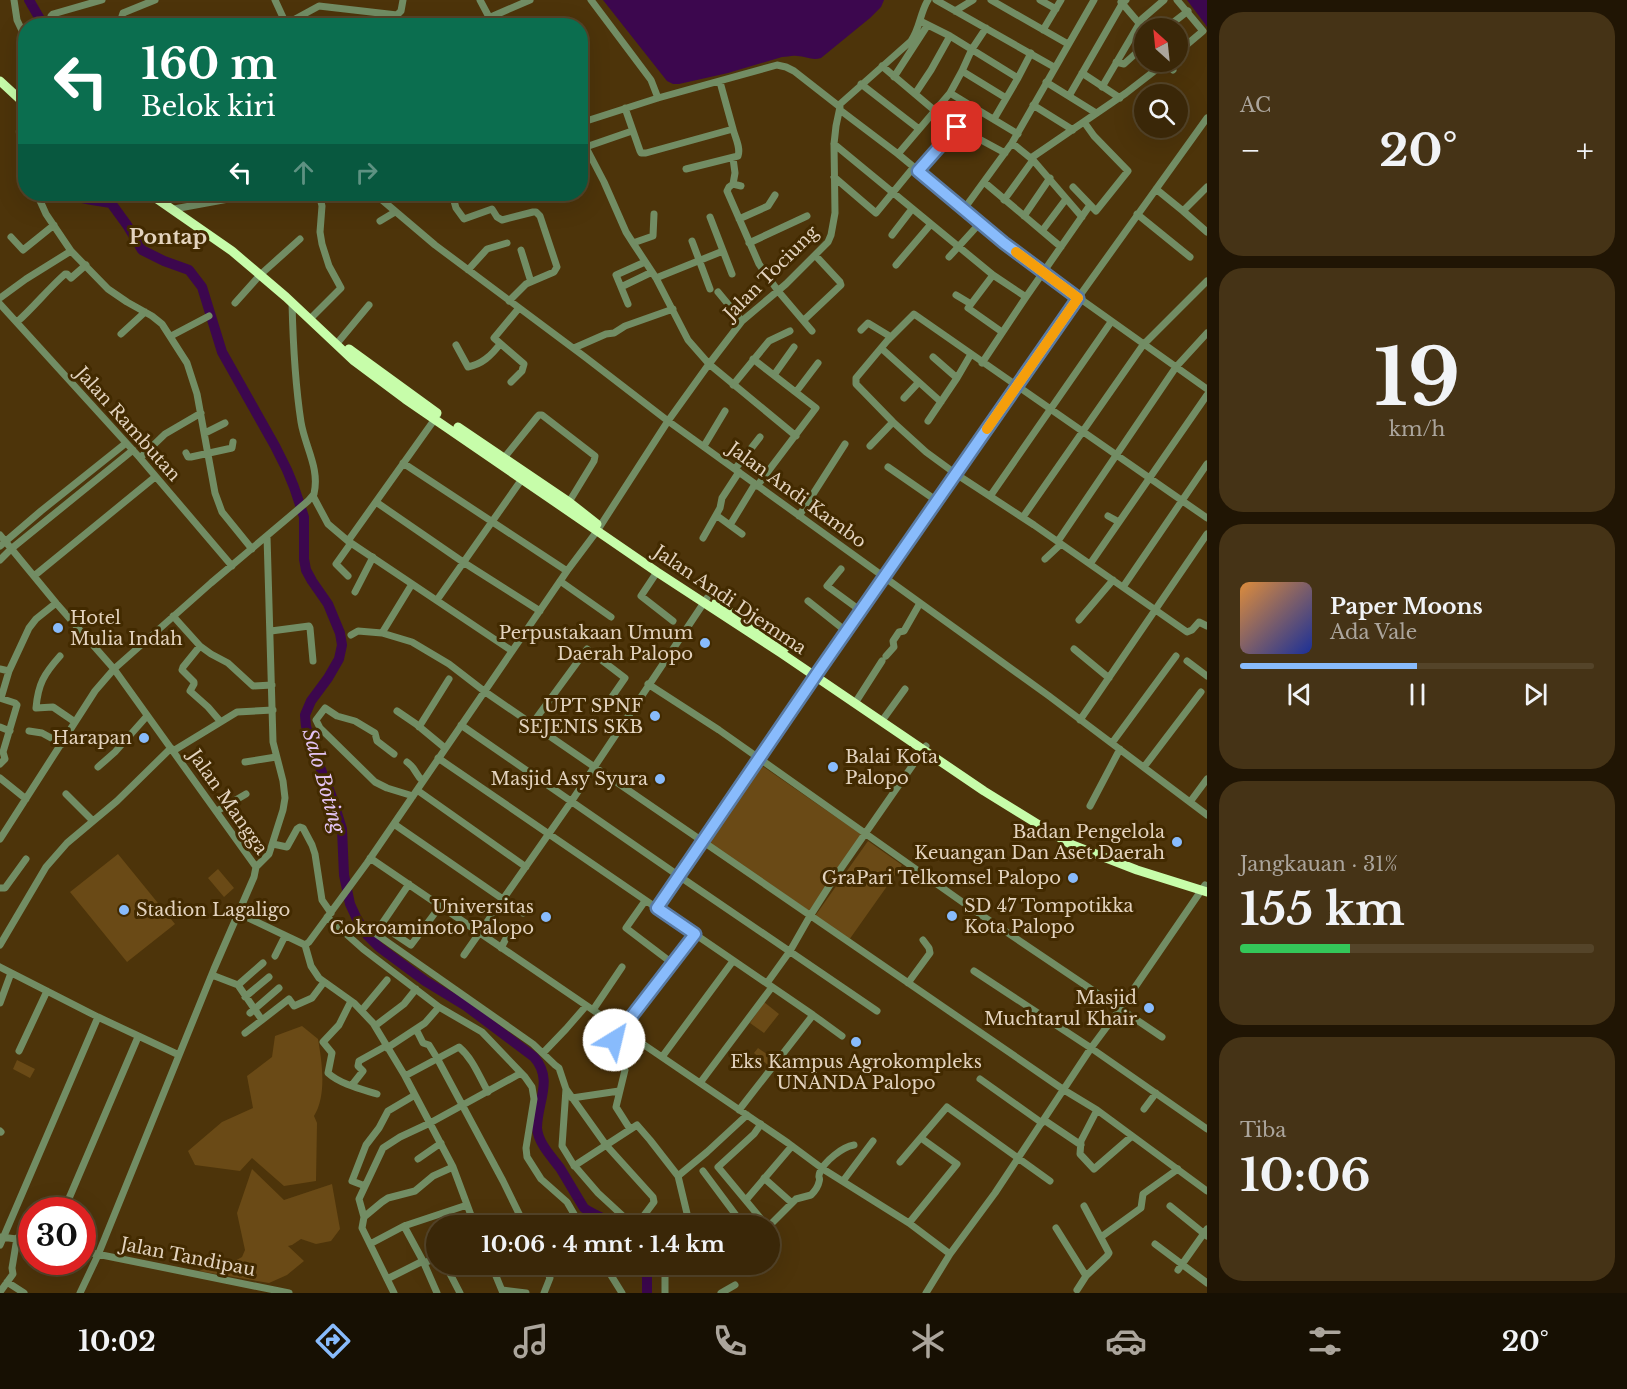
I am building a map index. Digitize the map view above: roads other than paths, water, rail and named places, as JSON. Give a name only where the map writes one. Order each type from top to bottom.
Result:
[{"type":"highway","points":[[0,81],[18,98]]},
{"type":"highway","name":"Jalan Andi Djemma","points":[[161,201],[232,251],[330,339],[356,359],[522,479],[706,601]]},
{"type":"highway","name":"Jalan Andi Djemma","points":[[322,330],[339,341],[356,359]]},
{"type":"highway","name":"Jalan Andi Djemma","points":[[437,417],[504,458],[568,502],[657,572],[761,631],[817,675],[925,748],[1047,825],[1100,852],[1205,888]]},
{"type":"highway","name":"Jalan Andi Djemma","points":[[817,675],[884,718],[925,748]]},
{"type":"street","points":[[14,0],[18,22]]},
{"type":"street","points":[[52,18],[52,14],[82,3],[102,0]]},
{"type":"street","points":[[122,18],[123,13],[155,0]]},
{"type":"street","points":[[275,0],[284,18]]},
{"type":"street","points":[[297,18],[319,3],[394,15],[401,11],[403,0]]},
{"type":"street","points":[[480,0],[489,17],[530,0]]},
{"type":"street","points":[[591,0],[651,80],[658,98]]},
{"type":"street","points":[[837,105],[911,40],[919,28],[928,0]]},
{"type":"street","points":[[936,0],[1054,67]]},
{"type":"street","points":[[955,10],[973,0]]},
{"type":"street","points":[[991,0],[1068,44]]},
{"type":"street","points":[[1040,0],[1056,9]]},
{"type":"street","points":[[1043,30],[1061,0]]},
{"type":"street","points":[[964,209],[1012,143],[1094,0]]},
{"type":"street","points":[[1143,18],[1164,0]]},
{"type":"street","points":[[1178,0],[1203,31],[1188,44]]},
{"type":"street","points":[[1069,96],[1122,1],[1135,18]]},
{"type":"street","points":[[1179,18],[1188,11]]},
{"type":"street","points":[[920,21],[950,36],[1018,78]]},
{"type":"street","points":[[894,77],[927,26]]},
{"type":"street","points":[[898,154],[950,93],[986,28]]},
{"type":"street","points":[[1102,87],[1134,31]]},
{"type":"street","points":[[915,94],[950,36]]},
{"type":"street","points":[[994,119],[1031,53]]},
{"type":"street","points":[[1116,62],[1124,64],[1134,55]]},
{"type":"street","points":[[588,120],[658,98],[782,65],[794,71],[837,105],[1043,273],[1207,389]]},
{"type":"street","points":[[882,66],[934,110]]},
{"type":"street","points":[[962,71],[1006,98]]},
{"type":"street","points":[[1004,200],[1032,159],[1154,72]]},
{"type":"street","points":[[1082,73],[1120,98]]},
{"type":"street","points":[[686,170],[733,158],[739,153],[720,82]]},
{"type":"street","points":[[1046,82],[1096,114]]},
{"type":"street","points":[[861,84],[919,129]]},
{"type":"street","points":[[950,93],[1017,134]]},
{"type":"street","name":"Jalan Tociung","points":[[305,945],[358,876],[461,724],[599,528],[668,421],[709,364],[742,321],[778,291],[828,242],[834,226],[835,213],[834,144],[837,105]]},
{"type":"street","points":[[1033,105],[1073,130]]},
{"type":"street","points":[[834,177],[875,213],[957,127],[973,107]]},
{"type":"street","points":[[625,108],[640,151],[644,153],[733,129]]},
{"type":"street","points":[[657,908],[1017,385],[1207,118]]},
{"type":"street","points":[[1073,187],[1096,211],[1128,171],[1094,136],[1084,122]]},
{"type":"street","points":[[957,127],[1005,153]]},
{"type":"street","points":[[588,146],[632,131]]},
{"type":"street","points":[[1012,143],[1050,178],[1082,217]]},
{"type":"street","points":[[834,144],[993,275],[1026,297]]},
{"type":"street","points":[[588,158],[688,340],[709,364],[796,436]]},
{"type":"street","points":[[733,158],[737,185],[729,186],[727,191],[749,243],[759,264],[778,291],[812,331]]},
{"type":"street","points":[[1024,216],[1050,178]]},
{"type":"street","points":[[984,182],[1061,247]]},
{"type":"street","points":[[1183,211],[1207,187]]},
{"type":"street","points":[[1156,189],[1207,231]]},
{"type":"street","points":[[739,219],[768,206],[775,195]]},
{"type":"street","points":[[1042,231],[1066,199]]},
{"type":"street","points":[[40,201],[72,251],[108,289],[162,324],[171,336],[187,363],[197,394],[215,493],[220,507],[252,549]]},
{"type":"street","points":[[174,209],[218,201]]},
{"type":"street","points":[[310,319],[341,288],[329,266],[322,244],[321,201]]},
{"type":"street","name":"Jalan Andi Kambo","points":[[383,201],[435,245],[668,421],[1112,743],[1207,815]]},
{"type":"street","points":[[454,201],[459,214],[464,219],[492,209],[502,220],[533,212],[538,213],[557,267],[554,272],[526,284],[509,301]]},
{"type":"street","points":[[982,363],[1090,206]]},
{"type":"street","points":[[892,235],[912,209]]},
{"type":"street","points":[[380,221],[395,212]]},
{"type":"street","points":[[633,243],[652,236],[654,214]]},
{"type":"street","points":[[1137,214],[1190,257]]},
{"type":"street","points":[[749,243],[807,216]]},
{"type":"street","points":[[710,218],[732,274]]},
{"type":"street","points":[[949,257],[980,223]]},
{"type":"street","points":[[896,265],[931,224]]},
{"type":"street","points":[[11,237],[23,250],[54,225]]},
{"type":"street","points":[[235,303],[260,275],[300,238]]},
{"type":"street","points":[[692,241],[714,290],[742,321]]},
{"type":"street","points":[[468,270],[487,249],[507,243]]},
{"type":"street","points":[[522,250],[531,282]]},
{"type":"street","points":[[0,298],[72,251]]},
{"type":"street","points":[[621,287],[723,251]]},
{"type":"street","points":[[804,320],[841,285],[816,255]]},
{"type":"street","points":[[628,304],[616,275],[645,262]]},
{"type":"street","points":[[17,322],[65,274],[71,278],[86,265]]},
{"type":"street","points":[[993,275],[968,308],[1002,332]]},
{"type":"street","points":[[1023,517],[1143,345],[1207,281]]},
{"type":"street","points":[[956,295],[971,304]]},
{"type":"street","points":[[0,839],[95,691],[114,669],[310,499],[315,488],[315,471],[301,420],[292,303]]},
{"type":"street","name":"Jalan Rambutan","points":[[0,304],[133,450],[232,566]]},
{"type":"street","points":[[339,341],[369,305]]},
{"type":"street","points":[[511,382],[522,371],[524,364],[494,338],[519,308]]},
{"type":"street","points":[[574,348],[673,309]]},
{"type":"street","points":[[121,334],[145,312]]},
{"type":"street","points":[[1207,518],[914,314],[857,376],[856,383],[893,422],[921,448],[956,474],[991,495],[1187,632],[1199,622],[1207,626]]},
{"type":"street","points":[[171,336],[210,316]]},
{"type":"street","points":[[991,495],[1111,322]]},
{"type":"street","points":[[861,330],[868,323],[891,337]]},
{"type":"street","points":[[733,385],[769,340],[789,331]]},
{"type":"street","points":[[1046,559],[1176,367],[1207,333]]},
{"type":"street","points":[[456,345],[469,367],[489,357],[500,344]]},
{"type":"street","points":[[774,375],[794,347]]},
{"type":"street","points":[[881,348],[941,402]]},
{"type":"street","points":[[928,422],[971,354]]},
{"type":"street","points":[[933,357],[957,378]]},
{"type":"street","points":[[730,525],[756,485],[816,408],[753,359]]},
{"type":"street","points":[[796,392],[818,363]]},
{"type":"street","points":[[904,398],[918,383]]},
{"type":"street","points":[[1090,564],[1207,395]]},
{"type":"street","points":[[704,446],[726,411]]},
{"type":"street","points":[[140,458],[166,433],[201,413]]},
{"type":"street","points":[[504,458],[538,416],[542,415],[595,456],[568,502]]},
{"type":"street","points":[[348,576],[336,564],[376,502],[437,417]]},
{"type":"street","points":[[870,446],[893,422]]},
{"type":"street","points":[[205,434],[225,423]]},
{"type":"street","points":[[703,538],[737,471],[760,437]]},
{"type":"street","points":[[186,453],[189,457],[232,448],[233,442]]},
{"type":"street","points":[[2,541],[126,443]]},
{"type":"street","points":[[799,516],[845,444]]},
{"type":"street","points":[[0,560],[133,450]]},
{"type":"street","points":[[403,463],[567,571]]},
{"type":"street","points":[[1123,587],[1207,464]]},
{"type":"street","points":[[888,467],[937,501]]},
{"type":"street","points":[[86,475],[93,484]]},
{"type":"street","points":[[34,576],[155,477]]},
{"type":"street","points":[[437,600],[522,479]]},
{"type":"street","points":[[310,499],[328,524],[349,542],[512,651]]},
{"type":"street","points":[[376,502],[463,562],[540,611]]},
{"type":"street","points":[[41,511],[47,520]]},
{"type":"street","points":[[716,515],[742,534]]},
{"type":"street","points":[[1108,516],[1119,522]]},
{"type":"street","points":[[1080,720],[1207,534]]},
{"type":"street","points":[[256,867],[268,854],[273,844],[285,798],[273,742],[267,536]]},
{"type":"street","name":"Jalan Mangga","points":[[2,541],[114,669],[256,867],[98,1255],[80,1293]]},
{"type":"street","points":[[355,592],[373,557]]},
{"type":"street","points":[[841,569],[827,586],[861,611]]},
{"type":"street","points":[[657,572],[641,596],[673,621]]},
{"type":"street","points":[[1079,620],[1113,580]]},
{"type":"street","points":[[561,581],[610,616]]},
{"type":"street","points":[[382,633],[412,585]]},
{"type":"street","points":[[464,955],[571,802],[648,684],[706,601]]},
{"type":"street","points":[[808,601],[847,632]]},
{"type":"street","points":[[0,764],[5,759],[3,752],[17,704],[0,698],[9,671],[29,628],[36,619],[56,603]]},
{"type":"street","points":[[857,700],[894,647],[893,641],[899,632],[904,631],[920,603]]},
{"type":"street","points":[[173,616],[200,646],[228,663],[253,686],[272,685]]},
{"type":"street","points":[[271,631],[309,626],[313,661]]},
{"type":"street","points":[[351,635],[358,631],[382,633],[412,642],[448,664],[810,916],[1064,1090],[1097,1110],[1207,1191]]},
{"type":"street","points":[[200,646],[182,670],[194,682],[190,692],[208,706],[220,721]]},
{"type":"street","points":[[532,724],[587,649],[625,678],[607,704]]},
{"type":"street","points":[[1074,649],[1109,678]]},
{"type":"street","points":[[60,656],[43,677],[37,693],[36,708],[52,707],[75,722]]},
{"type":"street","points":[[1112,743],[1176,656]]},
{"type":"street","points":[[1187,661],[1207,676]]},
{"type":"street","points":[[0,669],[9,671]]},
{"type":"street","points":[[419,727],[449,679]]},
{"type":"street","points":[[648,684],[719,730],[968,906],[1162,1036]]},
{"type":"street","points":[[884,718],[905,689]]},
{"type":"street","points":[[1144,767],[1201,692]]},
{"type":"street","points":[[394,754],[376,741],[375,733],[355,721],[337,716],[325,708],[316,720],[320,728],[375,782],[387,788],[415,793],[526,867]]},
{"type":"street","points":[[0,945],[46,867],[67,843],[117,801],[172,749],[240,711],[273,710]]},
{"type":"street","points":[[397,711],[445,748]]},
{"type":"street","points":[[98,767],[117,750],[147,716]]},
{"type":"street","points":[[461,724],[877,1011]]},
{"type":"street","points":[[0,728],[10,731]]},
{"type":"street","points":[[29,731],[42,733],[62,744]]},
{"type":"street","points":[[700,1083],[769,985],[810,916],[925,748]]},
{"type":"street","points":[[1090,806],[1120,749]]},
{"type":"street","points":[[244,762],[276,757]]},
{"type":"street","points":[[438,758],[842,1036]]},
{"type":"street","points":[[407,762],[415,768],[419,778],[423,781]]},
{"type":"street","points":[[0,778],[26,799]]},
{"type":"street","points":[[1190,802],[1207,779]]},
{"type":"street","points":[[66,794],[93,821]]},
{"type":"street","points":[[217,811],[246,794]]},
{"type":"street","points":[[394,824],[523,913]]},
{"type":"street","points":[[273,844],[287,847],[297,829],[300,826],[303,828],[315,854],[322,902],[363,949],[439,1007],[482,1032],[530,1084],[534,1099],[527,1136],[527,1157],[541,1179],[567,1202],[575,1215]]},
{"type":"street","points":[[370,858],[761,1124],[823,1169],[909,1223],[950,1254]]},
{"type":"street","points":[[0,888],[5,888],[26,859]]},
{"type":"street","points":[[409,884],[376,934],[533,1044],[559,1068],[566,1089],[606,1145],[653,1197],[654,1202],[644,1215]]},
{"type":"street","points":[[926,1293],[950,1254],[1205,888]]},
{"type":"street","points":[[645,901],[626,928],[672,963]]},
{"type":"street","points":[[405,954],[441,905]]},
{"type":"street","points":[[238,913],[305,945],[312,969],[324,982],[357,1005],[375,1026],[441,1143],[453,1167],[471,1215]]},
{"type":"street","points":[[489,919],[509,933],[501,948]]},
{"type":"street","points":[[381,925],[411,945]]},
{"type":"street","points":[[630,1129],[616,1107],[625,1068],[614,1037],[695,934]]},
{"type":"street","points":[[275,956],[285,936]]},
{"type":"street","points":[[908,983],[930,953],[930,948],[923,940]]},
{"type":"street","points":[[662,1057],[733,961]]},
{"type":"street","points":[[238,985],[263,963]]},
{"type":"street","points":[[0,967],[138,1037],[179,1055]]},
{"type":"street","points":[[543,1053],[589,1008],[622,967]]},
{"type":"street","points":[[974,971],[1092,1048],[1207,1129]]},
{"type":"street","points":[[0,1003],[11,973]]},
{"type":"street","points":[[212,975],[238,985],[252,1011],[262,1020]]},
{"type":"street","points":[[245,997],[269,977]]},
{"type":"street","points":[[377,1094],[328,1074],[332,1053],[323,1042],[357,1005],[387,980]]},
{"type":"street","points":[[245,1033],[289,999],[294,1006],[310,999],[324,982]]},
{"type":"street","points":[[252,1011],[279,988]]},
{"type":"street","points":[[375,1026],[404,1004],[416,989]]},
{"type":"street","points":[[19,1051],[47,991]]},
{"type":"street","points":[[352,1085],[363,1071],[358,1066],[359,1061],[416,1029],[429,1020],[439,1007]]},
{"type":"street","points":[[739,1110],[813,1015]]},
{"type":"street","points":[[0,1245],[99,1017]]},
{"type":"street","points":[[416,1029],[423,1042],[429,1045],[437,1058],[520,1215]]},
{"type":"street","points":[[70,1197],[138,1037]]},
{"type":"street","points":[[405,1076],[459,1047],[473,1063],[488,1092]]},
{"type":"street","points":[[394,1293],[362,1227],[364,1217],[359,1201],[383,1148],[521,1073]]},
{"type":"street","points":[[980,1079],[1081,1145]]},
{"type":"street","points":[[566,1089],[561,1143],[563,1150],[574,1166],[622,1215]]},
{"type":"street","points":[[572,1098],[619,1091]]},
{"type":"street","points":[[1144,1109],[1156,1093]]},
{"type":"street","points":[[365,1186],[352,1181],[366,1145],[388,1111],[415,1095]]},
{"type":"street","points":[[900,1162],[947,1107],[1050,1181]]},
{"type":"street","points":[[1097,1110],[1081,1142],[1080,1154],[1095,1169],[1132,1136]]},
{"type":"street","points":[[678,1176],[747,1115]]},
{"type":"street","points":[[759,1215],[718,1167],[754,1134],[761,1124]]},
{"type":"street","points":[[574,1166],[637,1125],[678,1176],[687,1215]]},
{"type":"street","points":[[909,1223],[957,1164],[921,1138]]},
{"type":"street","points":[[843,1181],[873,1141]]},
{"type":"street","points":[[418,1159],[441,1143]]},
{"type":"street","points":[[779,1215],[798,1198],[811,1196],[819,1183],[820,1173],[836,1153],[854,1145]]},
{"type":"street","points":[[746,1200],[792,1146]]},
{"type":"street","points":[[364,1217],[384,1200],[415,1191],[433,1176],[453,1167]]},
{"type":"street","points":[[1101,1237],[1141,1207],[1143,1194],[1178,1169]]},
{"type":"street","points":[[703,1171],[736,1215]]},
{"type":"street","points":[[764,1178],[792,1203]]},
{"type":"street","points":[[370,1244],[404,1226],[467,1205]]},
{"type":"street","points":[[1077,1290],[1086,1276],[1108,1254],[1084,1206]]},
{"type":"street","points":[[1170,1206],[1206,1233],[1180,1267]]},
{"type":"street","points":[[404,1226],[437,1293]]},
{"type":"street","points":[[1056,1228],[1086,1276]]},
{"type":"street","points":[[0,1292],[13,1274],[16,1238],[2,1237]]},
{"type":"street","points":[[1155,1244],[1180,1267],[1207,1283]]},
{"type":"street","name":"Jalan Tandipau","points":[[98,1255],[288,1293]]},
{"type":"street","points":[[387,1279],[426,1261]]},
{"type":"street","points":[[451,1275],[460,1293]]},
{"type":"street","points":[[495,1275],[502,1292],[526,1293]]},
{"type":"street","points":[[544,1293],[550,1278],[549,1275]]},
{"type":"street","points":[[611,1275],[622,1293]]},
{"type":"street","points":[[664,1275],[665,1293]]},
{"type":"street","points":[[8,1282],[24,1293]]},
{"type":"street","points":[[721,1293],[735,1285]]},
{"type":"waterway","name":"Salo Boting","points":[[29,0],[39,18]]},
{"type":"waterway","name":"Salo Boting","points":[[98,201],[111,203],[142,250],[189,270],[202,287],[222,352],[275,446],[294,487],[304,517],[306,570],[328,604],[340,633],[342,645],[339,659],[311,701],[305,715],[312,747],[342,829],[344,875],[350,904],[356,917],[367,935],[379,947],[425,981],[466,1006],[534,1057],[540,1066],[544,1083],[538,1118],[538,1134],[584,1208],[597,1215]]},
{"type":"waterway","name":"Salo Boting","points":[[646,1275],[647,1293]]},
{"type":"place","name":"Hotel Mulia Indah","points":[[58,628]]},
{"type":"place","name":"Perpustakaan Umum Daerah Palopo","points":[[705,643]]},
{"type":"place","name":"UPT SPNF SEJENIS SKB","points":[[655,716]]},
{"type":"place","name":"Harapan","points":[[144,738]]},
{"type":"place","name":"Balai Kota Palopo","points":[[833,767]]},
{"type":"place","name":"Masjid Asy Syura","points":[[660,779]]},
{"type":"place","name":"Badan Pengelola Keuangan Dan Aset Daerah","points":[[1177,842]]},
{"type":"place","name":"GraPari Telkomsel Palopo","points":[[1073,878]]},
{"type":"place","name":"Stadion Lagaligo","points":[[124,910]]},
{"type":"place","name":"SD 47 Tompotikka Kota Palopo","points":[[952,916]]},
{"type":"place","name":"Universitas Cokroaminoto Palopo","points":[[546,917]]},
{"type":"place","name":"Masjid Muchtarul Khair","points":[[1149,1008]]},
{"type":"place","name":"Eks Kampus Agrokompleks UNANDA Palopo","points":[[856,1042]]},
{"type":"district","name":"Pontap","points":[[168,237]]}]
